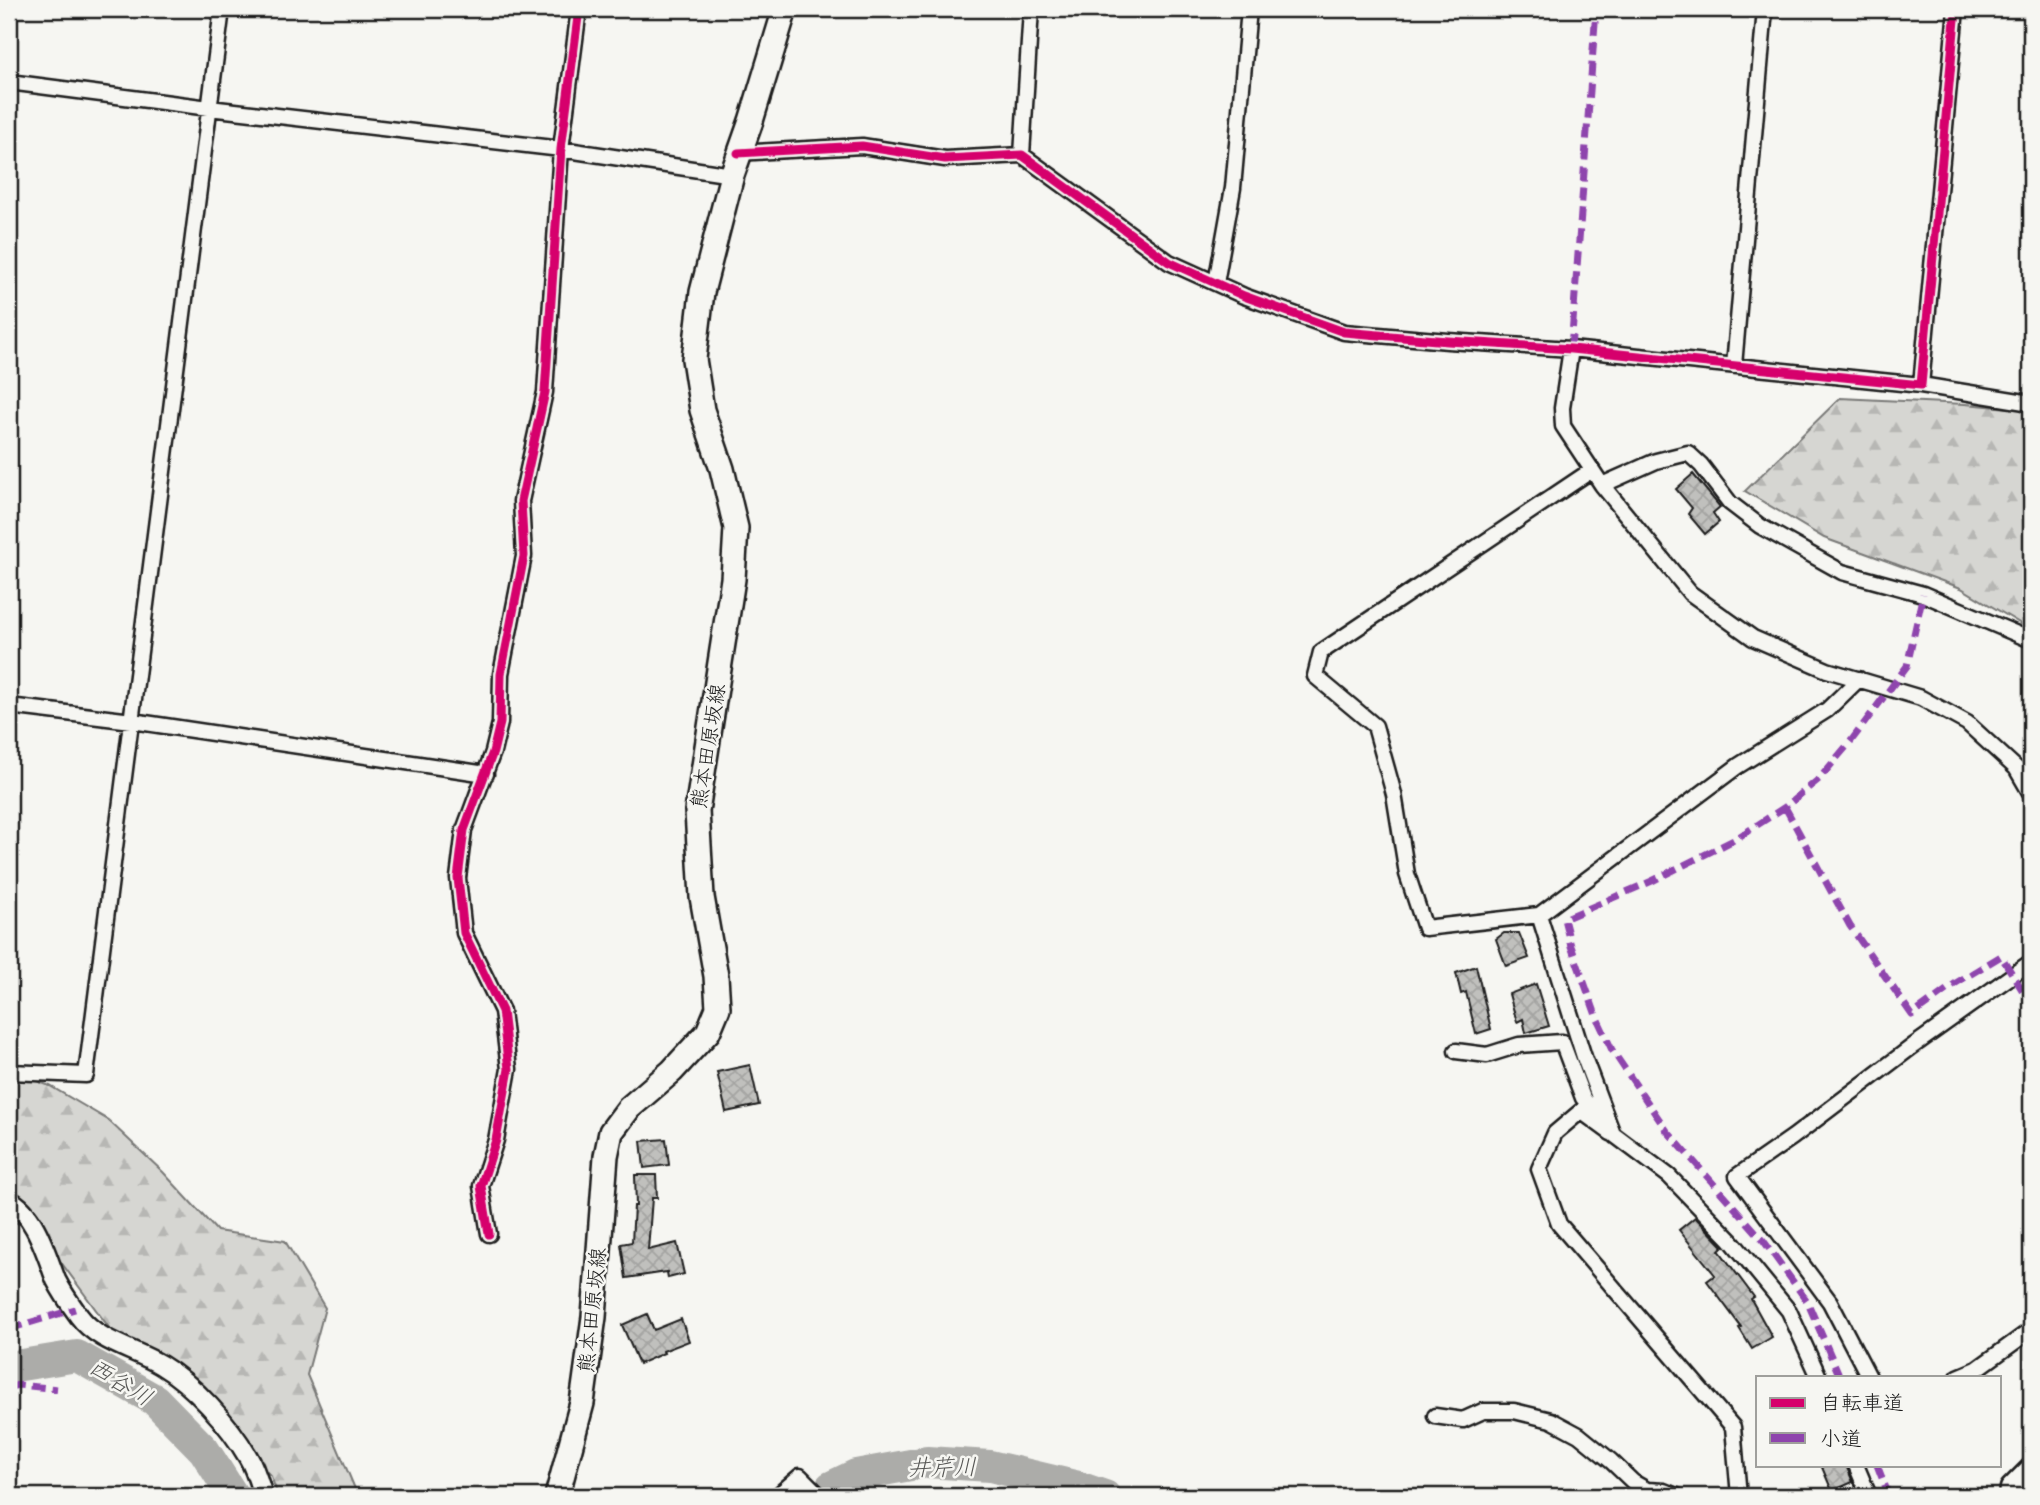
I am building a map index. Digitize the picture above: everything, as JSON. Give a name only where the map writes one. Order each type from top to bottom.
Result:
[{"type":"main road","name":"熊本田原坂線","points":[[557,1496],[582,1403],[594,1317],[606,1156],[611,1132],[629,1108],[672,1071],[708,1032],[718,1008],[716,976],[702,897],[697,811],[733,579],[736,528],[722,469],[702,410],[694,359],[702,292],[735,164],[785,9]]},
{"type":"street","points":[[9,1072],[86,1075],[222,9]]},
{"type":"street","points":[[489,1234],[481,1186],[496,1140],[509,1069],[502,1011],[464,933],[458,878],[464,830],[494,752],[500,723],[501,674],[524,556],[521,501],[545,392],[561,149],[579,9]]},
{"type":"street","points":[[1022,155],[1031,9]]},
{"type":"street","points":[[1216,283],[1233,188],[1249,9]]},
{"type":"street","points":[[1734,366],[1765,9]]},
{"type":"street","points":[[1921,385],[1956,9]]},
{"type":"street","points":[[9,82],[561,149],[735,164],[862,146],[945,159],[1022,155],[1169,262],[1244,296],[1344,332],[1571,349],[1921,385],[2031,402]]},
{"type":"street","points":[[1571,349],[1562,408],[1563,426],[1602,485],[1690,593],[1753,638],[1799,659],[1921,698],[1967,723],[2016,768],[2031,794]]},
{"type":"street","points":[[1602,485],[1656,461],[1688,453],[1701,465],[1730,503],[1760,526],[1842,572],[1923,594],[2031,640]]},
{"type":"street","points":[[1592,470],[1321,652],[1315,676],[1376,726],[1394,794],[1407,874],[1425,928],[1539,915],[1738,766],[1827,710],[1859,679]]},
{"type":"street","points":[[9,706],[132,721],[486,774]]},
{"type":"street","points":[[1539,915],[1585,1060],[1613,1134]]},
{"type":"street","points":[[1868,1376],[1830,1302],[1737,1176],[2031,962]]},
{"type":"street","points":[[1456,1051],[1488,1055],[1519,1045],[1563,1042],[1583,1098],[1613,1134]]},
{"type":"street","points":[[1739,1496],[1733,1427],[1559,1224],[1539,1169],[1555,1133],[1581,1111],[1669,1176],[1731,1240],[1789,1311],[1819,1376]]},
{"type":"street","points":[[9,1200],[21,1206],[45,1248],[57,1283],[80,1318],[109,1340],[161,1365],[200,1396],[227,1426],[249,1458],[263,1496]]},
{"type":"street","points":[[1960,1376],[1977,1369],[2031,1331]]},
{"type":"street","points":[[1435,1416],[1463,1420],[1483,1411],[1514,1411],[1551,1420],[1579,1435],[1633,1482],[1647,1490],[1664,1491],[1677,1496]]},
{"type":"street","points":[[1857,1466],[1870,1496]]},
{"type":"street","points":[[2009,1496],[2010,1488],[2031,1467]]},
{"type":"street","points":[[777,1496],[800,1476],[820,1496]]},
{"type":"green space","points":[[1840,398],[2031,410],[2031,630],[1961,588],[1824,538],[1745,491]]},
{"type":"green space","points":[[9,1071],[50,1086],[108,1120],[163,1172],[217,1231],[285,1241],[325,1308],[307,1375],[358,1496],[278,1496],[271,1476],[163,1370],[116,1337],[38,1231],[9,1220]]},
{"type":"building","points":[[1693,474],[1720,507],[1713,513],[1719,522],[1705,534],[1688,514],[1692,508],[1676,489]]},
{"type":"building","points":[[1504,933],[1519,933],[1529,958],[1506,966],[1496,939]]},
{"type":"building","points":[[1476,966],[1491,1029],[1476,1034],[1466,992],[1461,994],[1456,973]]},
{"type":"building","points":[[1536,984],[1549,1026],[1526,1033],[1523,1019],[1517,1022],[1509,994]]},
{"type":"building","points":[[750,1065],[759,1105],[726,1112],[717,1072]]},
{"type":"building","points":[[666,1139],[669,1165],[644,1168],[641,1141]]},
{"type":"building","points":[[635,1175],[656,1175],[657,1198],[652,1198],[648,1250],[677,1243],[684,1274],[668,1278],[667,1272],[626,1278],[621,1244],[632,1242],[636,1206]]},
{"type":"building","points":[[1695,1217],[1723,1246],[1719,1250],[1754,1297],[1751,1299],[1772,1337],[1752,1349],[1739,1328],[1741,1327],[1707,1281],[1715,1275],[1679,1230]]},
{"type":"building","points":[[647,1314],[654,1330],[681,1319],[689,1341],[639,1364],[622,1325]]},
{"type":"building","points":[[1821,1466],[1846,1466],[1853,1482],[1832,1491]]},
{"type":"waterway","name":"西谷川","points":[[9,1367],[77,1356],[155,1400],[204,1450],[233,1496]]},
{"type":"waterway","name":"井芹川","points":[[824,1496],[831,1487],[856,1475],[927,1462],[990,1466],[1079,1487],[1105,1496]]},
{"type":"marked path","points":[[1571,349],[1596,9]]},
{"type":"marked path","points":[[1840,1376],[1807,1301],[1763,1240],[1667,1131],[1612,1050],[1597,1018],[1564,919],[1652,881],[1734,840],[1785,807],[1819,779],[1907,666],[1923,594]]},
{"type":"marked path","points":[[1785,807],[1850,926],[1912,1015],[1956,983],[2001,956],[2031,1004]]},
{"type":"marked path","points":[[9,1329],[75,1309]]},
{"type":"marked path","points":[[9,1387],[19,1385],[57,1389]]},
{"type":"marked path","points":[[1877,1466],[1889,1496]]},
{"type":"cycle path","points":[[489,1234],[481,1186],[496,1140],[509,1069],[502,1011],[464,933],[458,878],[464,830],[493,752],[500,723],[501,674],[524,556],[521,501],[545,392],[561,149],[579,9]]},
{"type":"cycle path","points":[[738,153],[862,146],[945,159],[1022,155],[1169,262],[1244,296],[1344,332],[1571,349],[1921,385],[1956,9]]}]
